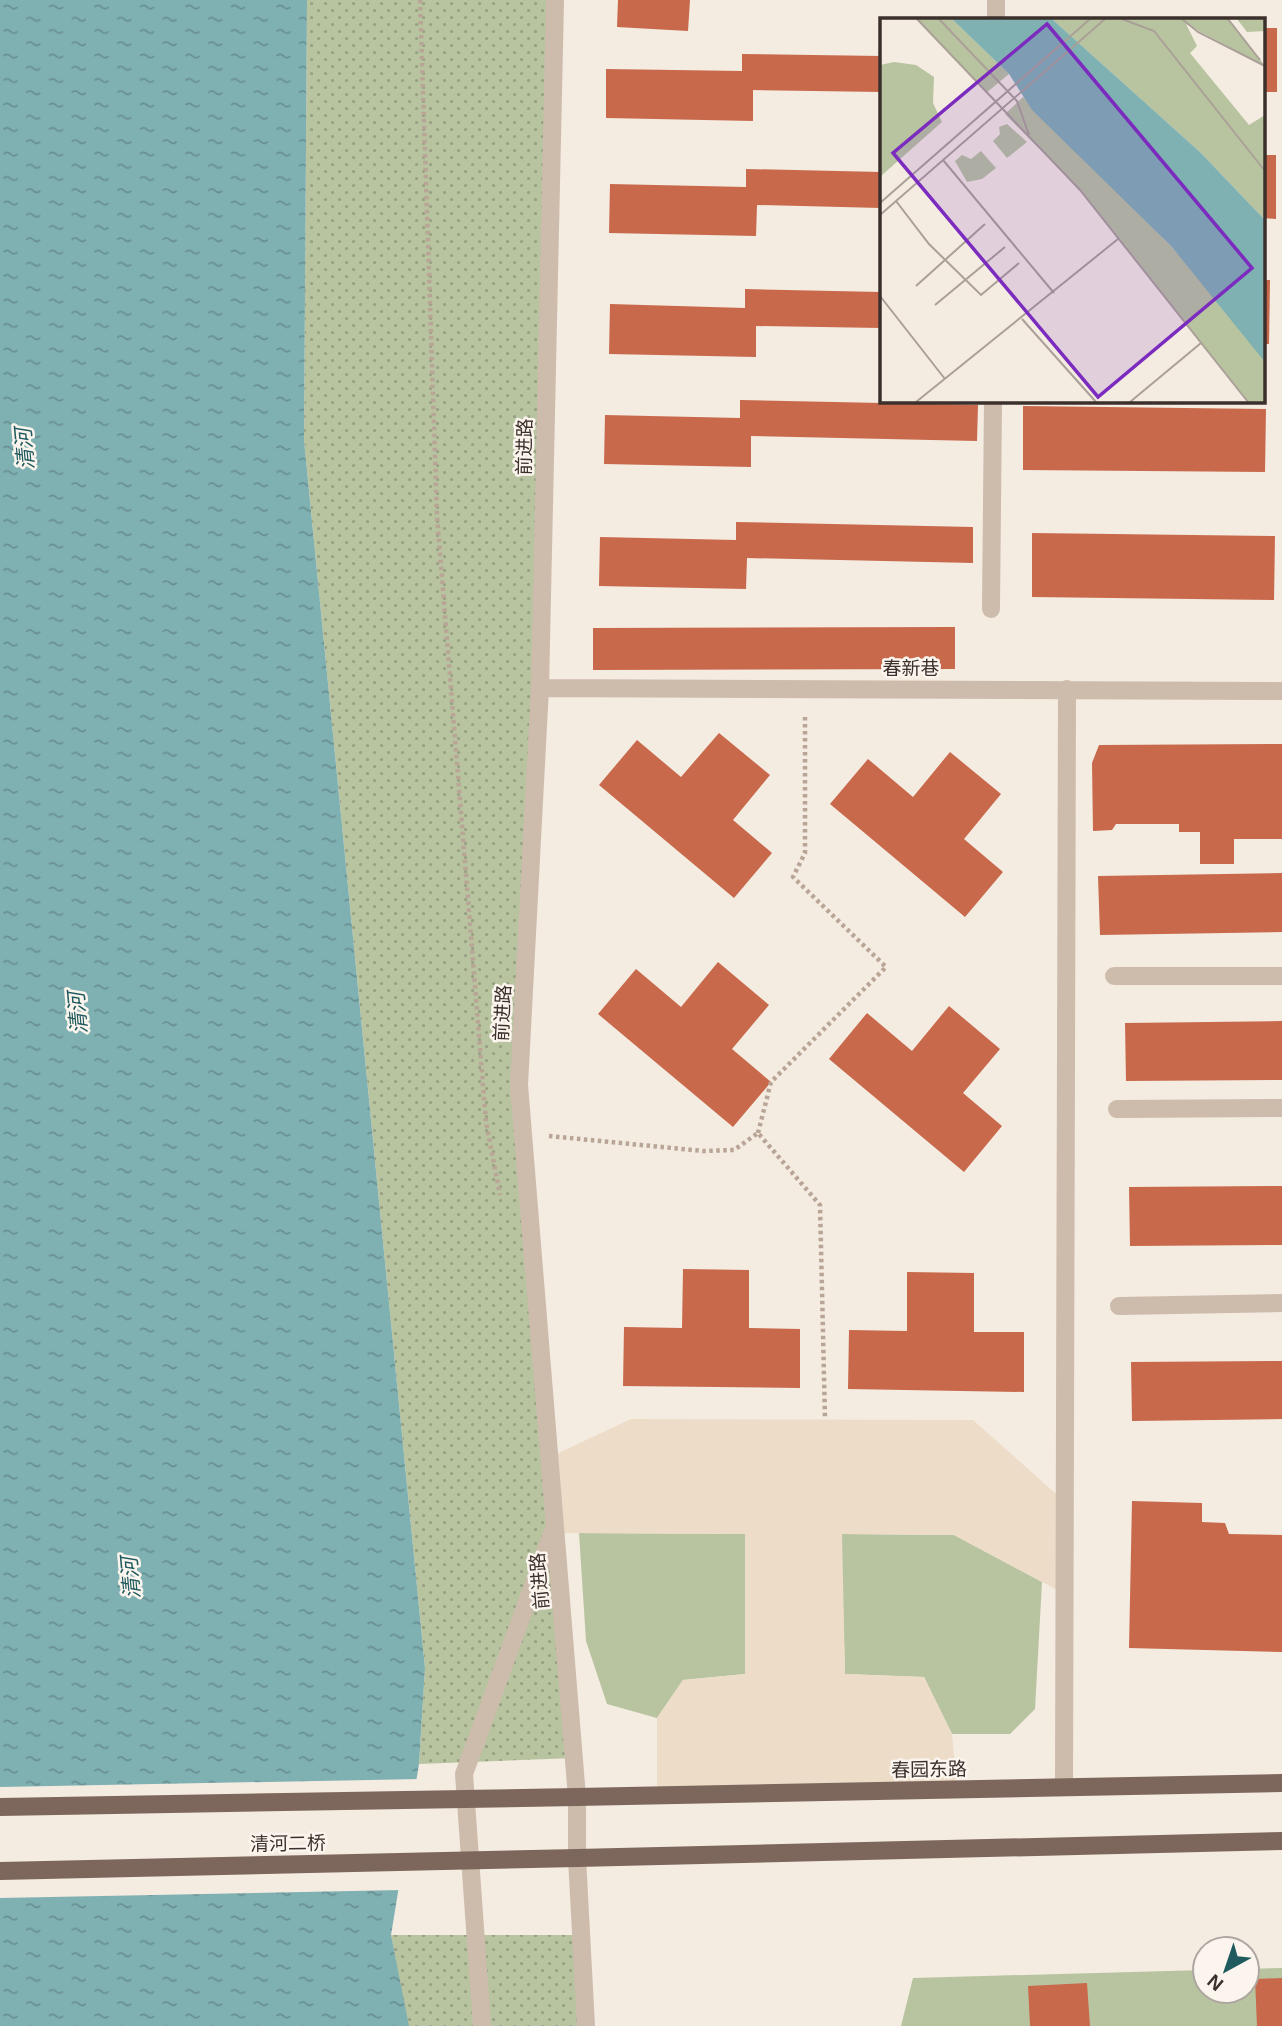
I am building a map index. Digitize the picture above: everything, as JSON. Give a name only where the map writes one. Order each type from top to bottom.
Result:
[{"type":"main road","name":"春园东路","points":[[577,1797],[1282,1783]]},
{"type":"main road","points":[[0,1807],[577,1797]]},
{"type":"main road","points":[[578,1858],[1282,1841]]},
{"type":"main road","name":"清河二桥","points":[[0,1871],[578,1858]]},
{"type":"street","name":"前进路","points":[[555,0],[540,688],[519,1085],[577,1797],[586,2026]]},
{"type":"street","points":[[996,0],[996,18]]},
{"type":"street","points":[[991,609],[993,402]]},
{"type":"street","name":"春新巷","points":[[540,688],[1282,691]]},
{"type":"street","points":[[1064,1787],[1067,689]]},
{"type":"street","points":[[1114,976],[1282,976]]},
{"type":"street","points":[[1117,1109],[1282,1108]]},
{"type":"street","points":[[1119,1306],[1282,1303]]},
{"type":"street","points":[[482,2026],[464,1774],[556,1525]]},
{"type":"path","points":[[420,0],[437,516],[486,1122],[502,1203]]},
{"type":"path","points":[[524,1134],[703,1151],[733,1150],[758,1133],[771,1082],[886,967],[793,877],[805,853],[804,689]]},
{"type":"path","points":[[758,1133],[820,1205],[825,1419]]},
{"type":"green space","points":[[307,0],[555,0],[519,1085],[574,1758],[419,1764],[425,1668],[304,440]]},
{"type":"green space","points":[[579,1533],[745,1534],[745,1674],[683,1680],[657,1718],[607,1704],[586,1641]]},
{"type":"green space","points":[[841,1534],[954,1535],[1042,1582],[1035,1709],[1010,1734],[952,1734],[924,1677],[845,1674]]},
{"type":"green space","points":[[391,1935],[582,1935],[586,2026],[408,2026]]},
{"type":"green space","points":[[1282,1968],[1282,2026],[901,2026],[913,1978],[1191,1970],[1191,2005],[1261,2005],[1261,1969]]},
{"type":"shaded area","points":[[631,1419],[973,1420],[1065,1502],[1065,1594],[954,1535],[842,1534],[845,1674],[924,1677],[952,1734],[957,1789],[657,1795],[657,1718],[683,1680],[745,1674],[745,1534],[556,1533],[550,1457]]},
{"type":"water","name":"清河","points":[[0,0],[307,0],[304,440],[425,1668],[419,1764],[391,1935],[409,2026],[0,2026]]},
{"type":"pier","points":[[420,1779],[402,1890],[0,1898],[0,1787]]},
{"type":"building","points":[[618,0],[690,0],[688,31],[617,27]]},
{"type":"building","points":[[1264,28],[1277,28],[1277,92],[1264,92]]},
{"type":"building","points":[[742,54],[880,56],[880,92],[753,90],[753,121],[606,118],[606,69],[742,71]]},
{"type":"building","points":[[1264,155],[1276,155],[1276,219],[1264,218]]},
{"type":"building","points":[[746,169],[880,172],[880,208],[757,205],[756,236],[609,233],[610,184],[746,187]]},
{"type":"building","points":[[1264,280],[1270,280],[1269,344],[1264,344]]},
{"type":"building","points":[[745,289],[880,292],[880,328],[756,326],[756,357],[609,354],[610,304],[745,308]]},
{"type":"building","points":[[740,400],[978,405],[977,441],[751,436],[751,467],[604,464],[605,415],[740,418]]},
{"type":"building","points":[[1023,406],[1266,409],[1265,472],[1023,470]]},
{"type":"building","points":[[736,522],[973,527],[973,563],[747,558],[746,589],[599,586],[600,537],[736,540]]},
{"type":"building","points":[[1032,533],[1275,536],[1274,600],[1032,597]]},
{"type":"building","points":[[955,627],[955,669],[593,670],[593,628]]},
{"type":"building","points":[[719,733],[770,775],[733,820],[772,853],[734,898],[599,785],[637,740],[681,777]]},
{"type":"building","points":[[1282,744],[1282,839],[1234,839],[1234,864],[1200,864],[1200,832],[1179,832],[1179,824],[1116,824],[1112,830],[1093,831],[1092,763],[1099,745]]},
{"type":"building","points":[[950,752],[1001,794],[964,839],[1003,872],[965,917],[830,804],[868,759],[913,797]]},
{"type":"building","points":[[1282,873],[1282,932],[1100,935],[1098,876]]},
{"type":"building","points":[[718,962],[769,1005],[732,1049],[771,1082],[733,1127],[598,1014],[636,969],[681,1007]]},
{"type":"building","points":[[949,1006],[1000,1049],[963,1093],[1002,1126],[964,1172],[829,1059],[867,1013],[912,1051]]},
{"type":"building","points":[[1282,1021],[1282,1080],[1126,1081],[1125,1023]]},
{"type":"building","points":[[1282,1186],[1282,1245],[1130,1246],[1129,1187]]},
{"type":"building","points":[[683,1269],[749,1270],[749,1328],[800,1329],[800,1388],[623,1386],[624,1327],[682,1328]]},
{"type":"building","points":[[907,1272],[974,1273],[974,1332],[1024,1332],[1024,1392],[848,1389],[849,1330],[907,1331]]},
{"type":"building","points":[[1282,1361],[1282,1419],[1132,1421],[1131,1362]]},
{"type":"building","points":[[1132,1501],[1202,1503],[1202,1522],[1225,1523],[1229,1534],[1282,1535],[1282,1652],[1129,1648]]},
{"type":"building","points":[[1282,1978],[1282,2026],[1257,2026],[1256,2005],[1261,2005],[1261,1979]]},
{"type":"building","points":[[1087,1983],[1090,2026],[1030,2026],[1028,1986]]}]
